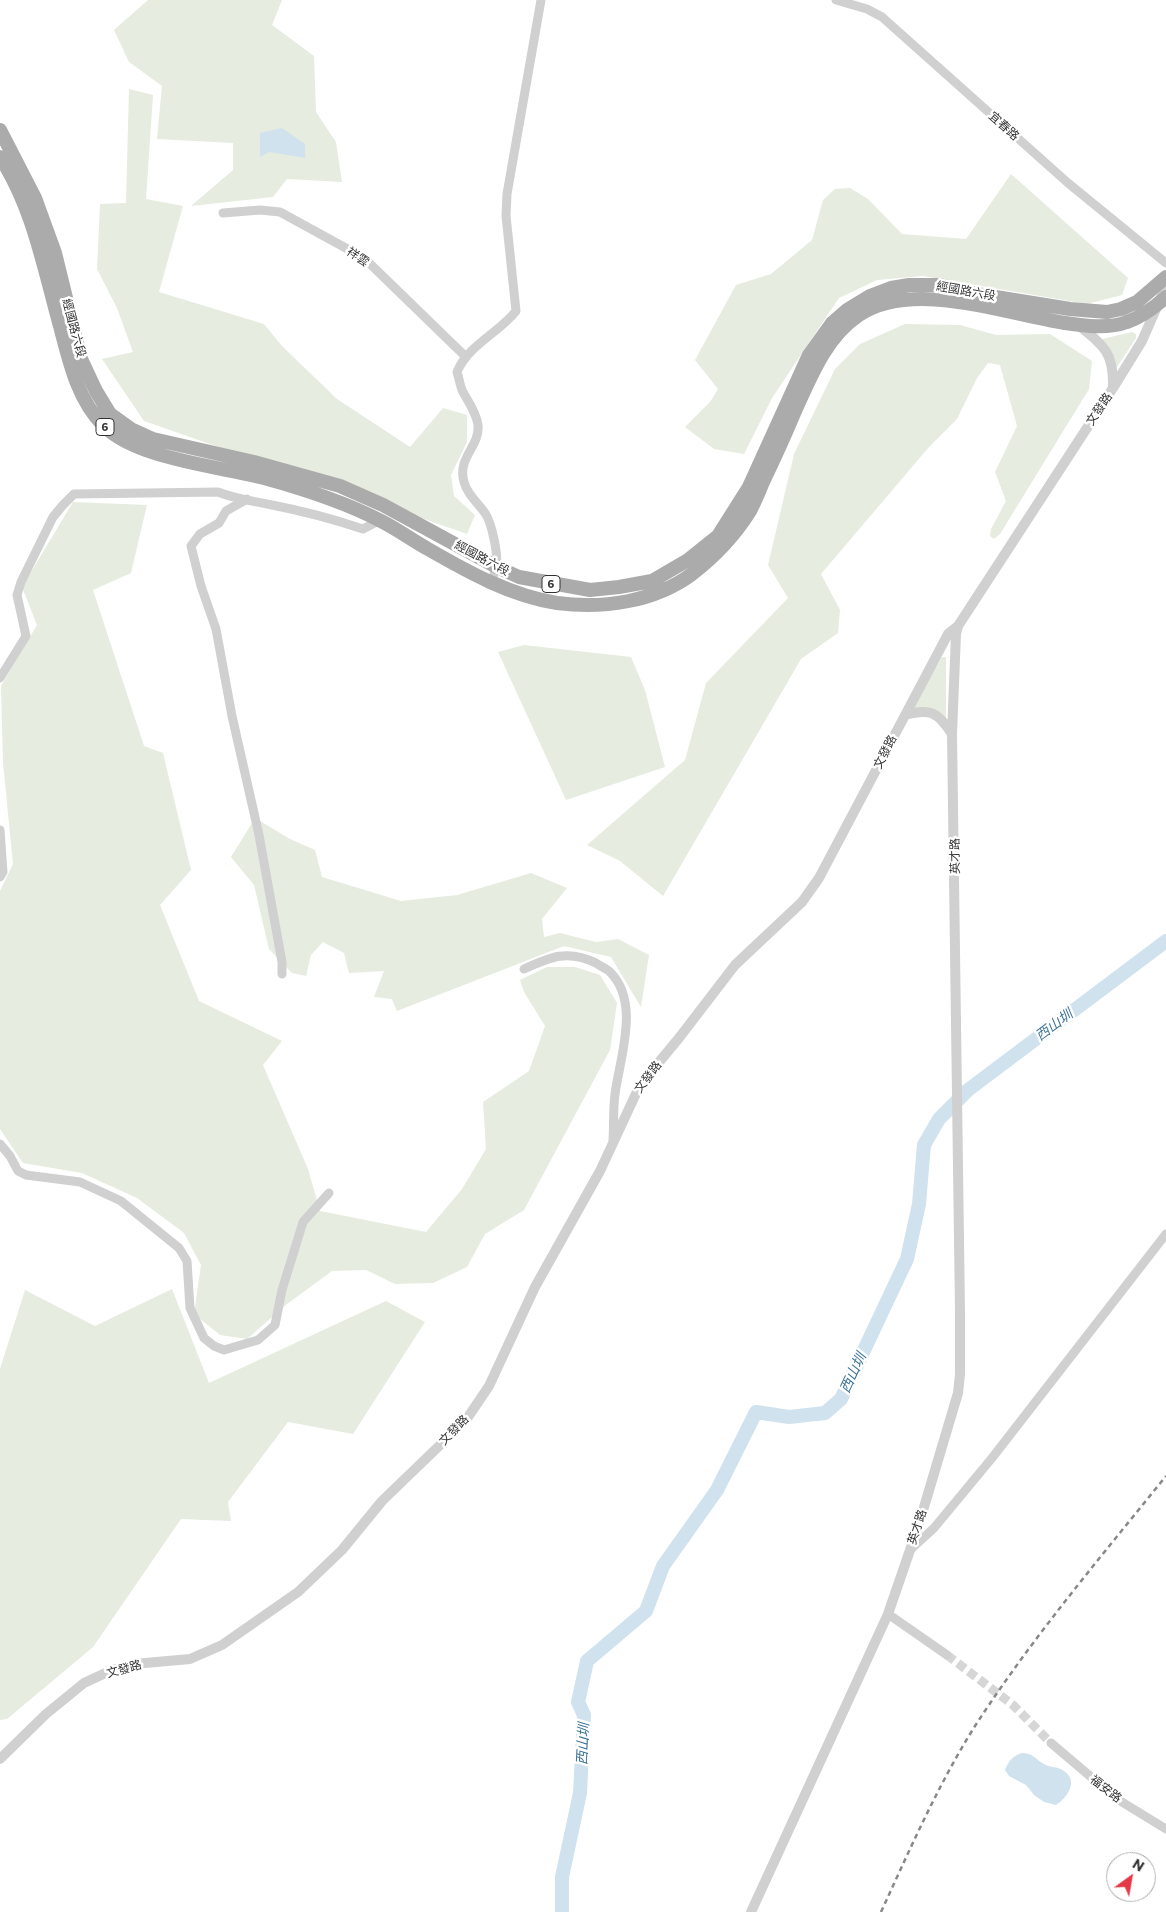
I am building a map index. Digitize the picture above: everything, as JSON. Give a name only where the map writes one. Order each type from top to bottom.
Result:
[{"type":"main road","name":"經國路六段","points":[[0,130],[26,193],[55,253],[81,359],[96,391],[110,414],[131,428],[153,439],[254,462],[340,486],[387,508],[519,577],[590,590],[619,588],[652,581],[688,560],[718,536],[749,486],[809,355],[832,323],[870,296],[891,288],[908,285],[1078,325],[1101,326],[1130,322],[1161,302]]},
{"type":"main road","name":"經國路六段","points":[[0,157],[26,193],[70,365],[83,397],[100,422],[116,437],[145,450],[264,478],[323,496],[380,520],[428,550],[491,583],[553,602],[577,605],[636,600],[654,594],[686,578],[721,547],[750,510],[814,371],[830,343],[860,314],[894,301],[935,292],[1107,312],[1121,309],[1137,302],[1166,277]]},
{"type":"main road","points":[[380,520],[387,508]]},
{"type":"street","points":[[491,583],[497,567],[493,532],[489,519],[467,491],[464,482],[463,461],[476,440],[478,424],[473,406],[462,390],[458,372],[466,357],[510,320],[516,311],[506,216],[507,194],[541,0]]},
{"type":"street","name":"宜春路","points":[[836,0],[866,9],[882,17],[1068,183],[1166,263]]},
{"type":"street","name":"祥雲","points":[[223,213],[260,210],[280,212],[364,258],[466,357]]},
{"type":"street","name":"文發路","points":[[0,1758],[46,1714],[84,1683],[112,1670],[134,1664],[190,1659],[222,1645],[306,1586],[342,1550],[382,1501],[466,1420],[490,1386],[535,1286],[569,1228],[613,1143],[640,1085],[735,965],[802,902],[819,878],[948,634],[958,626],[1113,388],[1142,341],[1161,302],[1166,286]]},
{"type":"street","points":[[1078,325],[1099,342],[1110,357],[1113,371],[1113,388]]},
{"type":"street","points":[[0,678],[26,636],[17,595],[22,582],[53,517],[74,494],[218,492],[233,498],[248,499],[320,515],[363,529],[380,520]]},
{"type":"street","points":[[248,499],[226,511],[218,523],[200,534],[191,546],[201,586],[216,629],[232,716],[259,835],[282,962],[282,974]]},
{"type":"street","name":"英才路","points":[[751,1912],[888,1614],[919,1524],[958,1393],[960,1374],[958,1086],[952,734],[956,634],[958,626]]},
{"type":"street","points":[[905,715],[928,711],[936,714],[946,723],[952,734]]},
{"type":"street","points":[[0,830],[3,872],[0,878]]},
{"type":"street","points":[[524,969],[551,957],[568,955],[585,958],[608,970],[622,989],[627,1012],[615,1096],[613,1143]]},
{"type":"street","points":[[0,1144],[10,1156],[18,1171],[26,1175],[80,1182],[121,1201],[179,1248],[187,1261],[190,1308],[204,1338],[214,1346],[224,1350],[258,1340],[275,1325],[282,1290],[303,1222],[329,1193]]},
{"type":"street","points":[[910,1550],[934,1528],[992,1458],[1166,1234]]},
{"type":"street","points":[[888,1614],[947,1655]]},
{"type":"street","name":"福安路","points":[[1051,1743],[1117,1798],[1166,1829]]},
{"type":"shaded area","points":[[148,0],[282,0],[272,25],[314,56],[316,112],[336,142],[342,182],[287,179],[273,197],[191,206],[233,170],[233,143],[157,139],[162,86],[129,62],[114,30]]},
{"type":"shaded area","points":[[129,89],[153,95],[146,199],[183,206],[159,292],[264,324],[282,346],[337,399],[410,447],[443,408],[467,415],[467,442],[451,475],[454,496],[475,515],[467,534],[144,421],[102,359],[133,352],[117,308],[97,269],[100,204],[126,203]]},
{"type":"shaded area","points":[[1011,174],[1128,278],[1122,295],[1087,304],[923,276],[877,280],[839,298],[772,398],[744,454],[714,449],[685,427],[710,402],[718,389],[695,360],[736,285],[771,274],[812,240],[823,200],[835,189],[850,188],[868,199],[902,234],[966,239]]},
{"type":"shaded area","points":[[905,324],[960,325],[996,335],[1050,334],[1092,361],[1089,389],[1000,534],[994,539],[990,536],[991,529],[1006,501],[995,472],[1017,426],[1000,365],[988,363],[977,378],[957,419],[929,447],[821,574],[840,610],[838,633],[801,659],[663,896],[620,861],[587,845],[685,760],[706,683],[788,598],[768,565],[794,454],[835,369],[860,344]]},
{"type":"shaded area","points":[[1132,332],[1136,334],[1136,338],[1115,370],[1102,339]]},
{"type":"shaded area","points":[[73,502],[147,505],[131,573],[93,590],[144,746],[163,753],[191,870],[160,905],[199,1001],[282,1041],[263,1065],[308,1169],[320,1211],[426,1232],[462,1189],[486,1149],[483,1102],[529,1071],[545,1026],[524,992],[520,980],[547,967],[575,967],[600,975],[617,1003],[610,1050],[524,1210],[485,1234],[467,1267],[433,1283],[395,1284],[366,1270],[332,1271],[287,1304],[247,1339],[220,1335],[194,1314],[201,1265],[184,1233],[137,1198],[82,1173],[23,1163],[0,1129],[0,891],[13,864],[3,763],[1,686],[37,625],[22,587]]},
{"type":"shaded area","points":[[524,645],[631,657],[645,690],[665,767],[566,800],[498,652]]},
{"type":"shaded area","points":[[942,657],[946,657],[946,719],[914,710],[913,707]]},
{"type":"shaded area","points":[[255,818],[290,839],[315,850],[322,877],[401,901],[457,895],[531,873],[567,888],[542,919],[544,937],[560,933],[596,942],[618,939],[649,955],[641,1007],[611,957],[564,946],[397,1011],[392,999],[374,997],[384,971],[349,973],[344,953],[323,942],[311,955],[306,976],[292,973],[269,949],[254,885],[231,857]]},
{"type":"shaded area","points":[[172,1289],[209,1383],[386,1301],[425,1322],[353,1434],[288,1422],[228,1502],[231,1521],[181,1519],[93,1647],[7,1719],[0,1720],[0,1369],[25,1290],[95,1326]]},
{"type":"water","points":[[282,128],[305,144],[305,158],[269,152],[260,157],[260,133]]},
{"type":"water","points":[[1022,1753],[1033,1756],[1048,1766],[1062,1769],[1068,1775],[1071,1780],[1070,1789],[1056,1805],[1044,1802],[1034,1795],[1026,1785],[1009,1776],[1005,1770],[1012,1759]]},
{"type":"waterway","name":"西山圳","points":[[562,1912],[562,1877],[580,1793],[584,1715],[578,1702],[587,1661],[646,1611],[663,1566],[717,1490],[756,1412],[789,1417],[825,1413],[841,1399],[907,1259],[919,1204],[924,1145],[939,1119],[968,1090],[1166,941]]},
{"type":"tunnel","points":[[947,1655],[1013,1705],[1051,1743]]},
{"type":"railway","points":[[881,1912],[937,1794],[975,1726],[1043,1630],[1166,1476]]}]
